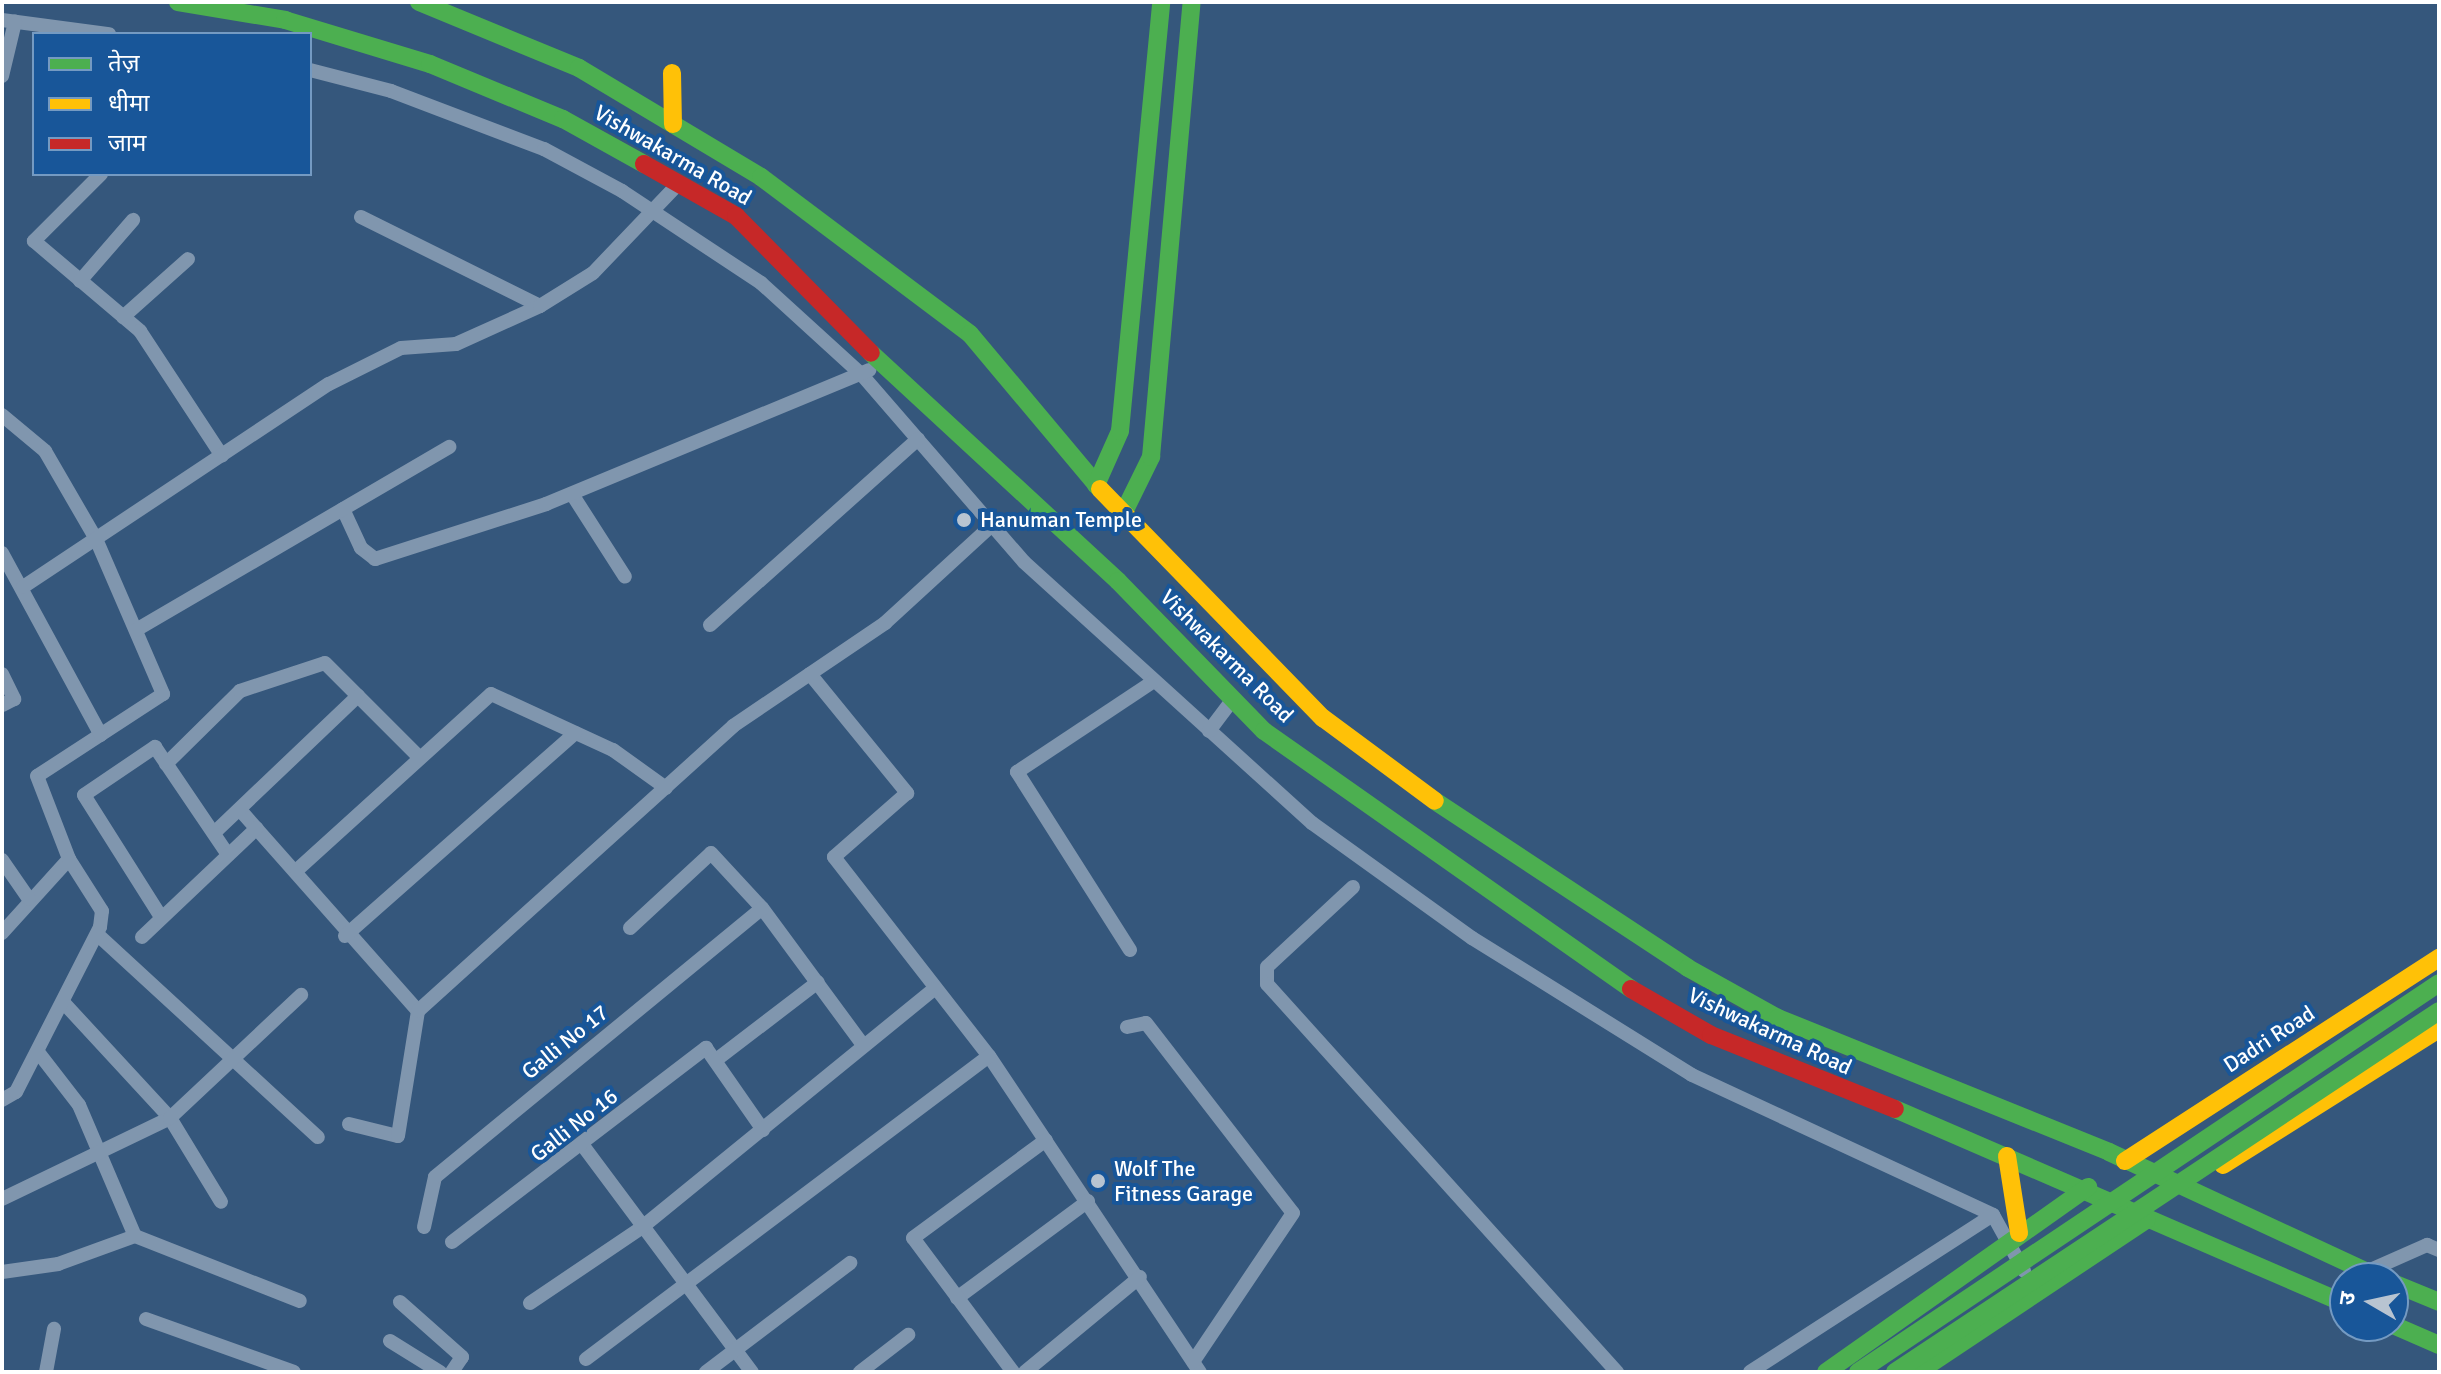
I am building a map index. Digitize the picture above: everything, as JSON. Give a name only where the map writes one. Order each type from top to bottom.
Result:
[{"type":"main road","name":"Vishwakarma Road","points":[[178,2],[285,20],[430,64],[563,119],[736,216],[1233,699],[1367,811],[1599,970],[1711,1035],[2088,1187],[2147,1219],[2329,1297]]},
{"type":"main road","name":"Vishwakarma Road","points":[[419,2],[579,68],[761,177],[970,334],[1096,485],[1323,718],[1464,822],[1688,968],[1778,1018],[2125,1161],[2345,1262]]},
{"type":"main road","points":[[1096,485],[1120,431],[1161,2]]},
{"type":"main road","points":[[1123,514],[1151,457],[1192,2]]},
{"type":"main road","points":[[672,73],[673,124]]},
{"type":"main road","name":"Dadri Road","points":[[2125,1161],[2439,958]]},
{"type":"main road","points":[[1858,1372],[2439,983]]},
{"type":"main road","points":[[1895,1372],[2439,1011]]},
{"type":"main road","points":[[2186,1189],[2439,1029]]},
{"type":"main road","points":[[2007,1156],[2013,1237]]},
{"type":"main road","points":[[1826,1372],[2013,1237],[2088,1187]]},
{"type":"main road","points":[[1918,1372],[2147,1219]]},
{"type":"main road","points":[[2409,1290],[2439,1302]]},
{"type":"main road","points":[[1917,1306],[1948,1352]]},
{"type":"main road","points":[[2409,1332],[2439,1345]]},
{"type":"street","points":[[2,76],[8,21],[93,32]]},
{"type":"street","points":[[312,71],[391,91],[544,149],[656,213],[761,283],[862,375],[992,525],[1154,681],[1312,823],[1571,1002],[1692,1075],[1993,1215],[2013,1237],[2037,1293]]},
{"type":"street","points":[[99,176],[34,241],[123,317],[222,456]]},
{"type":"street","points":[[23,587],[222,456],[401,348],[456,344],[540,306],[593,273],[656,213],[678,184]]},
{"type":"street","points":[[361,217],[540,306]]},
{"type":"street","points":[[80,281],[133,220]]},
{"type":"street","points":[[123,317],[188,259]]},
{"type":"street","points":[[343,509],[361,548],[375,559],[572,494],[862,375],[881,360]]},
{"type":"street","points":[[2,415],[45,451],[96,539],[163,694],[37,776],[69,859],[102,911],[97,934],[38,1052],[16,1092],[2,1100]]},
{"type":"street","points":[[710,625],[918,439]]},
{"type":"street","points":[[136,630],[449,447]]},
{"type":"street","points":[[572,494],[625,577]]},
{"type":"street","points":[[349,1124],[398,1136],[418,1011],[733,726],[885,623],[992,525]]},
{"type":"street","points":[[2,553],[101,735]]},
{"type":"street","points":[[166,764],[240,691],[325,663],[420,758]]},
{"type":"street","points":[[2,674],[14,699],[2,705]]},
{"type":"street","points":[[810,674],[907,793],[834,857],[989,1056],[1140,1277],[1197,1367],[1293,1213],[1146,1023],[1127,1027]]},
{"type":"street","points":[[1130,950],[1017,772],[1154,681]]},
{"type":"street","points":[[297,870],[491,694],[575,733],[666,788]]},
{"type":"street","points":[[214,833],[241,811],[358,696]]},
{"type":"street","points":[[1209,731],[1233,699]]},
{"type":"street","points":[[345,936],[575,733]]},
{"type":"street","points":[[161,917],[84,795],[155,747],[228,855]]},
{"type":"street","points":[[241,811],[297,870],[345,936],[418,1011]]},
{"type":"street","points":[[142,937],[257,828]]},
{"type":"street","points":[[630,928],[711,853],[762,908],[863,1045]]},
{"type":"street","points":[[2,933],[29,899],[69,859]]},
{"type":"street","points":[[2,860],[29,899]]},
{"type":"street","points":[[1353,887],[1267,967],[1267,984],[1617,1372]]},
{"type":"street","name":"Galli No 17","points":[[424,1227],[435,1177],[762,908]]},
{"type":"street","points":[[97,934],[318,1137]]},
{"type":"street","points":[[763,1130],[716,1060],[818,982]]},
{"type":"street","points":[[530,1303],[641,1228],[934,989]]},
{"type":"street","points":[[2,1199],[100,1155],[170,1118],[236,1063],[301,995]]},
{"type":"street","points":[[63,1002],[170,1118],[221,1202]]},
{"type":"street","name":"Galli No 16","points":[[452,1242],[584,1147],[706,1048],[716,1060]]},
{"type":"street","points":[[38,1052],[79,1105],[135,1236]]},
{"type":"street","points":[[586,1359],[989,1056]]},
{"type":"street","points":[[1013,1372],[913,1238],[1046,1140]]},
{"type":"street","points":[[584,1147],[682,1287],[752,1372]]},
{"type":"street","points":[[957,1298],[1088,1201]]},
{"type":"street","points":[[1750,1372],[1993,1215]]},
{"type":"street","points":[[2,1272],[58,1264],[135,1236],[300,1301]]},
{"type":"street","points":[[2398,1262],[2435,1243]]},
{"type":"street","points":[[706,1372],[850,1263]]},
{"type":"street","points":[[1025,1372],[1140,1277]]},
{"type":"street","points":[[400,1302],[462,1357],[452,1372]]},
{"type":"street","points":[[146,1319],[294,1372]]},
{"type":"street","points":[[46,1372],[54,1329]]},
{"type":"street","points":[[860,1372],[908,1335]]},
{"type":"street","points":[[390,1341],[440,1372]]},
{"type":"traffic: fast","points":[[178,2],[285,20],[430,64],[563,119],[644,164]]},
{"type":"traffic: fast","points":[[419,2],[579,68],[761,177],[970,334],[1100,489]]},
{"type":"traffic: fast","points":[[1096,485],[1120,431],[1161,2]]},
{"type":"traffic: fast","points":[[1123,514],[1151,457],[1192,2]]},
{"type":"traffic: fast","points":[[871,353],[1118,581],[1264,731],[1631,989]]},
{"type":"traffic: fast","points":[[1435,801],[1688,968],[1778,1018],[2109,1152],[2346,1262]]},
{"type":"traffic: fast","points":[[1858,1372],[2439,983]]},
{"type":"traffic: fast","points":[[1895,1372],[2439,1011]]},
{"type":"traffic: fast","points":[[1895,1109],[2329,1297]]},
{"type":"traffic: fast","points":[[1826,1372],[2088,1187]]},
{"type":"traffic: fast","points":[[1918,1372],[2147,1219]]},
{"type":"traffic: fast","points":[[2409,1290],[2439,1302]]},
{"type":"traffic: fast","points":[[2409,1332],[2439,1345]]},
{"type":"traffic: slow","points":[[672,73],[673,124]]},
{"type":"traffic: slow","points":[[1100,489],[1323,718],[1435,801]]},
{"type":"traffic: slow","points":[[2125,1161],[2439,958]]},
{"type":"traffic: slow","points":[[2223,1165],[2439,1029]]},
{"type":"traffic: slow","points":[[2007,1156],[2019,1233]]},
{"type":"traffic: jam","points":[[644,164],[736,216],[871,353]]},
{"type":"traffic: jam","points":[[1631,989],[1711,1035],[1895,1109]]},
{"type":"place","name":"Hanuman Temple","points":[[964,520]]},
{"type":"place","name":"Wolf The Fitness Garage","points":[[1098,1181]]}]
